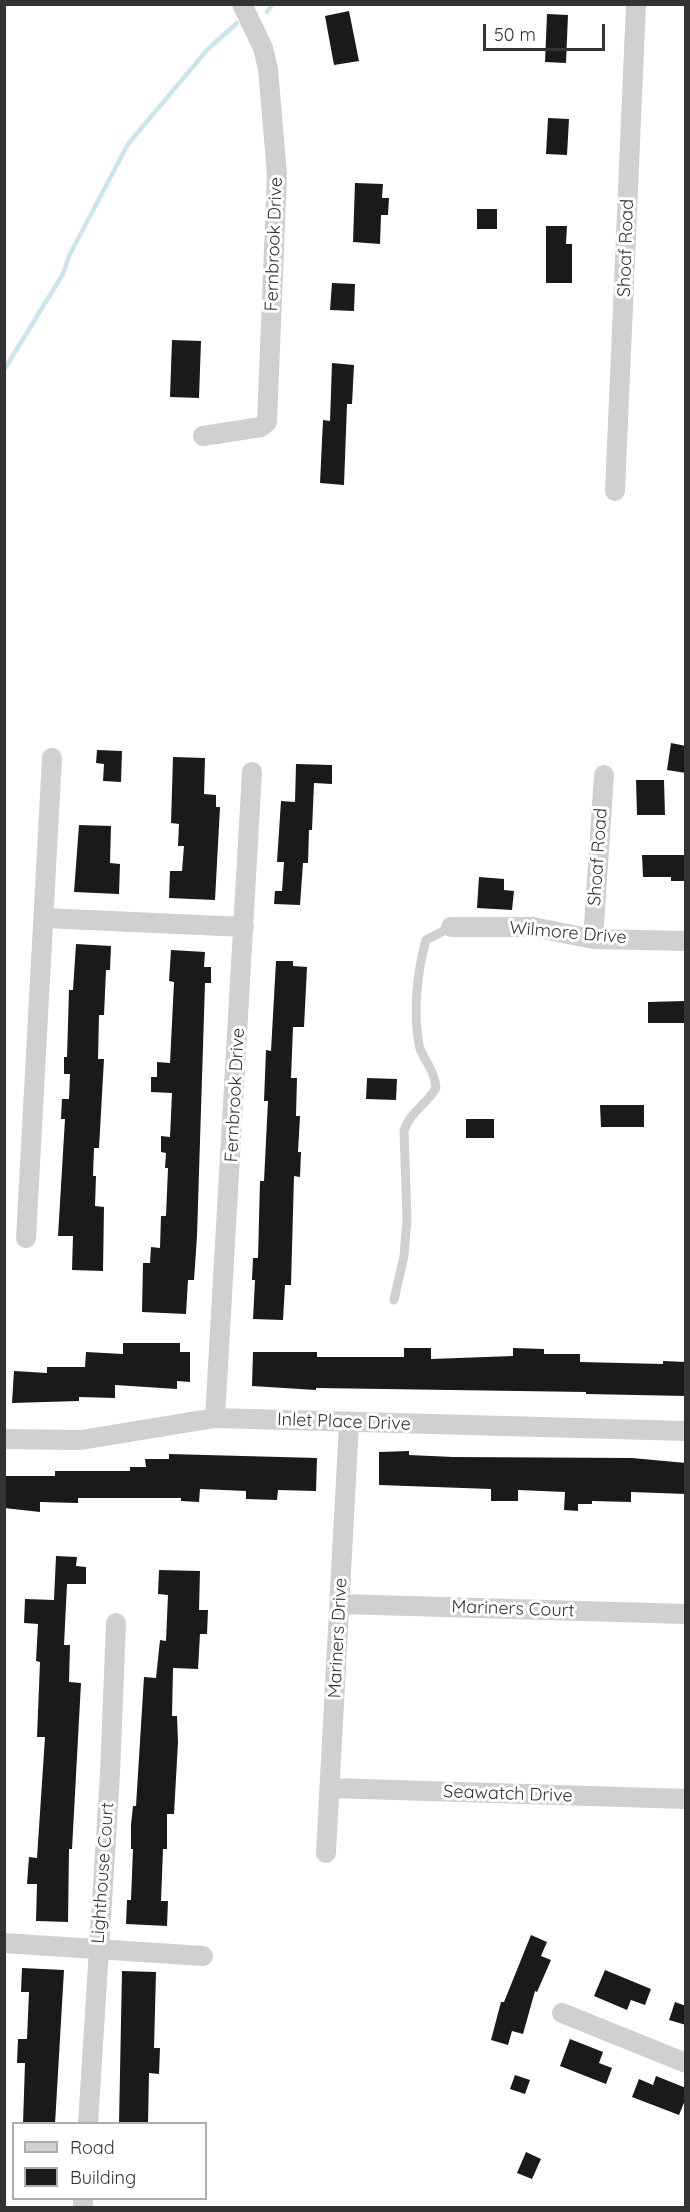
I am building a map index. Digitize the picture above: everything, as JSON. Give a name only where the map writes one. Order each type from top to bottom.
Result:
[{"type":"street","name":"Fernbrook Drive","points":[[203,436],[261,427],[267,422],[277,174],[268,69],[263,48],[242,4]]},
{"type":"street","name":"Shoaf Road","points":[[615,491],[636,4]]},
{"type":"street","points":[[26,1238],[52,758]]},
{"type":"street","name":"Fernbrook Drive","points":[[215,1418],[252,772]]},
{"type":"street","name":"Shoaf Road","points":[[593,939],[603,775]]},
{"type":"street","points":[[44,918],[244,927]]},
{"type":"street","name":"Wilmore Drive","points":[[451,927],[534,927],[593,939],[686,941]]},
{"type":"street","name":"Inlet Place Drive","points":[[4,1438],[81,1440],[215,1418],[686,1431]]},
{"type":"street","name":"Mariners Drive","points":[[326,1853],[349,1423]]},
{"type":"street","name":"Mariners Court","points":[[340,1604],[686,1614]]},
{"type":"street","name":"Lighthouse Court","points":[[88,2122],[110,1774],[116,1623]]},
{"type":"street","name":"Seawatch Drive","points":[[330,1788],[686,1800]]},
{"type":"street","points":[[4,1943],[98,1947],[203,1956]]},
{"type":"street","points":[[562,2013],[686,2063]]},
{"type":"lane","points":[[394,1300],[404,1256],[407,1220],[404,1131],[407,1121],[429,1100],[436,1088],[431,1065],[419,1048],[417,1024],[419,965],[426,940],[451,927]]},
{"type":"building","points":[[349,11],[359,61],[334,65],[325,16]]},
{"type":"building","points":[[547,14],[568,15],[566,63],[545,62]]},
{"type":"building","points":[[548,118],[569,119],[567,155],[546,154]]},
{"type":"building","points":[[355,183],[383,184],[382,198],[389,198],[388,215],[381,215],[380,244],[353,242]]},
{"type":"building","points":[[477,209],[497,209],[497,229],[477,229]]},
{"type":"building","points":[[546,226],[567,226],[566,244],[572,244],[572,283],[546,283]]},
{"type":"building","points":[[332,283],[355,284],[354,311],[330,310]]},
{"type":"building","points":[[172,340],[201,341],[199,398],[170,397]]},
{"type":"building","points":[[332,363],[354,365],[352,404],[347,404],[344,485],[320,483],[323,420],[330,421]]},
{"type":"building","points":[[671,743],[686,746],[686,773],[667,770]]},
{"type":"building","points":[[97,750],[122,751],[121,782],[103,781],[104,764],[96,763]]},
{"type":"building","points":[[173,757],[205,758],[204,794],[216,795],[216,807],[220,807],[215,900],[169,898],[170,871],[182,871],[184,846],[178,846],[179,824],[171,823]]},
{"type":"building","points":[[296,764],[332,765],[332,784],[314,783],[312,830],[309,830],[308,863],[303,863],[300,905],[274,904],[275,891],[282,891],[284,862],[277,862],[281,801],[295,802]]},
{"type":"building","points":[[636,780],[664,780],[665,815],[637,815]]},
{"type":"building","points":[[79,825],[111,826],[110,863],[120,864],[119,894],[74,892]]},
{"type":"building","points":[[642,855],[686,855],[686,881],[671,881],[671,877],[643,877]]},
{"type":"building","points":[[479,877],[504,879],[504,890],[514,891],[512,910],[477,908]]},
{"type":"building","points":[[76,944],[111,946],[110,970],[106,970],[104,1015],[99,1015],[98,1059],[104,1059],[99,1148],[94,1148],[93,1176],[96,1176],[95,1206],[104,1207],[103,1271],[72,1270],[73,1236],[58,1236],[65,1119],[61,1119],[62,1099],[69,1099],[70,1074],[64,1074],[64,1057],[67,1057],[69,990],[73,990]]},
{"type":"building","points":[[171,950],[205,952],[204,967],[211,967],[211,983],[205,983],[194,1280],[188,1280],[186,1314],[142,1312],[143,1263],[150,1263],[151,1247],[160,1248],[161,1216],[166,1216],[168,1168],[165,1168],[166,1153],[161,1152],[161,1136],[170,1137],[172,1093],[151,1092],[151,1077],[157,1077],[157,1062],[170,1063],[174,982],[169,981]]},
{"type":"building","points":[[276,961],[293,961],[293,966],[307,967],[304,1027],[293,1027],[291,1078],[297,1078],[296,1116],[300,1116],[298,1152],[301,1152],[300,1177],[294,1176],[291,1285],[285,1285],[283,1320],[253,1319],[255,1280],[252,1280],[253,1258],[258,1258],[260,1181],[264,1181],[268,1101],[264,1101],[266,1050],[271,1051]]},
{"type":"building","points":[[686,1001],[686,1023],[648,1023],[648,1002]]},
{"type":"building","points":[[367,1078],[397,1079],[396,1100],[366,1099]]},
{"type":"building","points":[[600,1105],[644,1105],[644,1127],[601,1127]]},
{"type":"building","points":[[466,1119],[494,1119],[494,1138],[466,1138]]},
{"type":"building","points":[[123,1343],[180,1343],[180,1352],[190,1352],[190,1382],[177,1381],[177,1389],[115,1385],[115,1398],[79,1397],[79,1401],[12,1403],[14,1371],[47,1373],[47,1367],[85,1367],[86,1352],[123,1354]]},
{"type":"building","points":[[404,1348],[431,1348],[431,1359],[513,1356],[513,1348],[544,1349],[544,1354],[580,1354],[580,1362],[663,1364],[663,1361],[686,1362],[686,1396],[586,1394],[586,1392],[316,1388],[316,1390],[252,1386],[253,1352],[317,1352],[317,1357],[404,1357]]},
{"type":"building","points":[[409,1451],[409,1455],[453,1457],[632,1458],[686,1463],[686,1494],[631,1492],[631,1502],[592,1501],[592,1504],[578,1504],[578,1511],[564,1510],[565,1492],[518,1490],[518,1501],[491,1501],[491,1489],[379,1485],[379,1452]]},
{"type":"building","points":[[169,1454],[317,1458],[316,1491],[278,1490],[277,1500],[246,1499],[246,1491],[200,1489],[199,1502],[181,1501],[181,1498],[78,1498],[78,1503],[40,1502],[40,1512],[4,1508],[4,1476],[55,1476],[55,1471],[130,1471],[130,1467],[146,1467],[145,1459],[169,1459]]},
{"type":"building","points":[[56,1556],[77,1557],[76,1566],[86,1567],[86,1584],[67,1584],[64,1645],[70,1645],[69,1682],[81,1683],[72,1849],[69,1849],[68,1922],[36,1921],[37,1884],[27,1884],[29,1857],[37,1858],[45,1737],[37,1737],[40,1662],[36,1661],[38,1624],[24,1623],[25,1599],[54,1600]]},
{"type":"building","points":[[159,1570],[200,1571],[199,1610],[208,1610],[207,1634],[200,1634],[198,1669],[173,1668],[172,1716],[177,1716],[178,1742],[174,1814],[167,1814],[167,1849],[163,1849],[161,1901],[168,1901],[167,1926],[126,1924],[127,1900],[131,1900],[133,1849],[131,1849],[131,1825],[133,1806],[136,1806],[144,1677],[156,1678],[160,1640],[166,1641],[168,1595],[158,1594]]},
{"type":"building","points":[[531,1935],[547,1942],[541,1956],[551,1960],[537,1992],[535,1991],[523,2034],[512,2031],[508,2045],[491,2040],[501,2002],[504,2002]]},
{"type":"building","points":[[22,1968],[64,1970],[55,2122],[23,2122],[25,2063],[17,2063],[18,2039],[27,2039],[29,1992],[21,1992]]},
{"type":"building","points":[[605,1970],[651,1989],[645,2005],[631,2000],[627,2010],[594,1996]]},
{"type":"building","points":[[122,1971],[156,1972],[154,2048],[160,2048],[159,2074],[149,2073],[148,2122],[119,2122]]},
{"type":"building","points":[[675,2002],[686,2006],[686,2025],[669,2020]]},
{"type":"building","points":[[570,2039],[603,2052],[599,2063],[612,2068],[606,2084],[560,2066]]},
{"type":"building","points":[[515,2075],[530,2080],[525,2094],[510,2089]]},
{"type":"building","points":[[656,2076],[686,2088],[686,2098],[679,2115],[632,2097],[639,2079],[653,2085]]},
{"type":"building","points":[[526,2152],[541,2159],[532,2179],[517,2173]]},
{"type":"waterway","points":[[267,12],[273,4]]},
{"type":"waterway","points":[[4,370],[63,274],[69,256],[128,144],[208,49],[237,23]]}]
